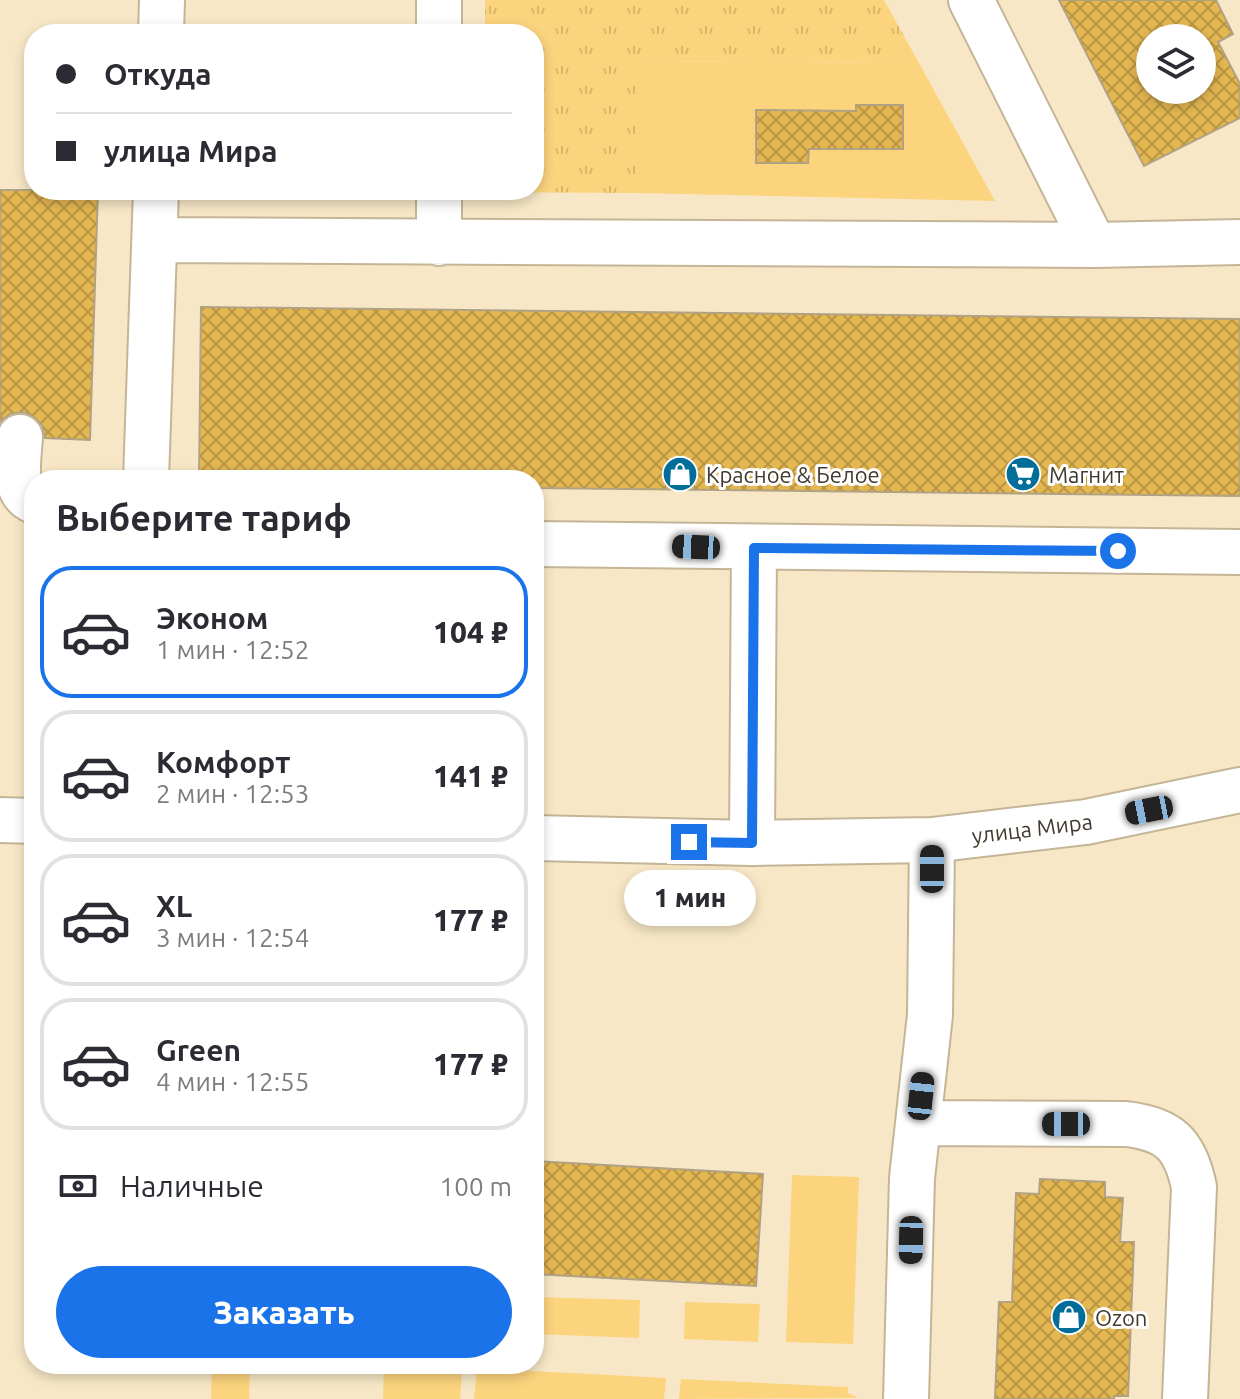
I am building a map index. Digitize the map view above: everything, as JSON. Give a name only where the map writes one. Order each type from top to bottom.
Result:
[{"type":"main road","points":[[161,24],[162,0]]},
{"type":"main road","points":[[439,0],[439,24]]},
{"type":"main road","points":[[971,0],[1094,245]]},
{"type":"main road","points":[[146,470],[156,200]]},
{"type":"main road","points":[[439,200],[439,243]]},
{"type":"main road","points":[[155,240],[1094,245],[1240,242]]},
{"type":"main road","points":[[20,437],[18,483],[24,496]]},
{"type":"main road","points":[[544,544],[1240,552]]},
{"type":"main road","points":[[752,843],[754,548]]},
{"type":"main road","name":"улица Мира","points":[[544,838],[752,843],[932,840],[1086,822],[1240,790]]},
{"type":"main road","points":[[0,820],[24,821]]},
{"type":"main road","points":[[906,1399],[912,1178],[930,1015],[932,840]]},
{"type":"main road","points":[[918,1123],[1126,1124],[1165,1134],[1181,1149],[1194,1187],[1185,1399]]},
{"type":"green space","points":[[485,0],[884,0],[919,63],[638,61],[636,193],[544,192],[544,24],[485,24]]},
{"type":"green space","points":[[637,61],[919,63],[995,201],[636,193]]},
{"type":"green space","points":[[792,1175],[859,1177],[853,1344],[786,1342]]},
{"type":"green space","points":[[544,1297],[640,1300],[639,1338],[544,1334]]},
{"type":"green space","points":[[685,1302],[760,1304],[758,1342],[684,1339]]},
{"type":"green space","points":[[544,1372],[666,1378],[664,1399],[474,1399],[476,1374],[544,1374]]},
{"type":"green space","points":[[212,1374],[250,1374],[249,1399],[211,1399]]},
{"type":"green space","points":[[384,1374],[462,1374],[460,1399],[383,1399]]},
{"type":"green space","points":[[681,1379],[848,1387],[848,1393],[858,1398],[679,1399]]},
{"type":"building","points":[[1059,0],[1216,0],[1233,34],[1218,42],[1240,84],[1240,118],[1144,166]]},
{"type":"building","points":[[856,105],[903,105],[903,149],[809,149],[808,163],[756,163],[756,110],[856,111]]},
{"type":"building","points":[[0,190],[24,190],[24,200],[98,200],[90,440],[45,438],[42,425],[23,412],[10,414],[0,422]]},
{"type":"building","points":[[201,307],[1240,319],[1240,496],[544,488],[544,470],[199,470]]},
{"type":"building","points":[[544,1162],[763,1174],[756,1286],[544,1275]]},
{"type":"building","points":[[1040,1179],[1105,1182],[1105,1197],[1123,1198],[1120,1242],[1134,1242],[1128,1396],[1114,1396],[1114,1399],[995,1399],[999,1302],[1012,1302],[1016,1193],[1039,1194]]},
{"type":"place","name":"Красное & Белое","points":[[680,474]]},
{"type":"place","name":"Магнит","points":[[1023,474]]},
{"type":"place","name":"Ozon","points":[[1069,1317]]},
{"type":"route","points":[[689,842],[752,843],[754,548],[1118,551]]}]
